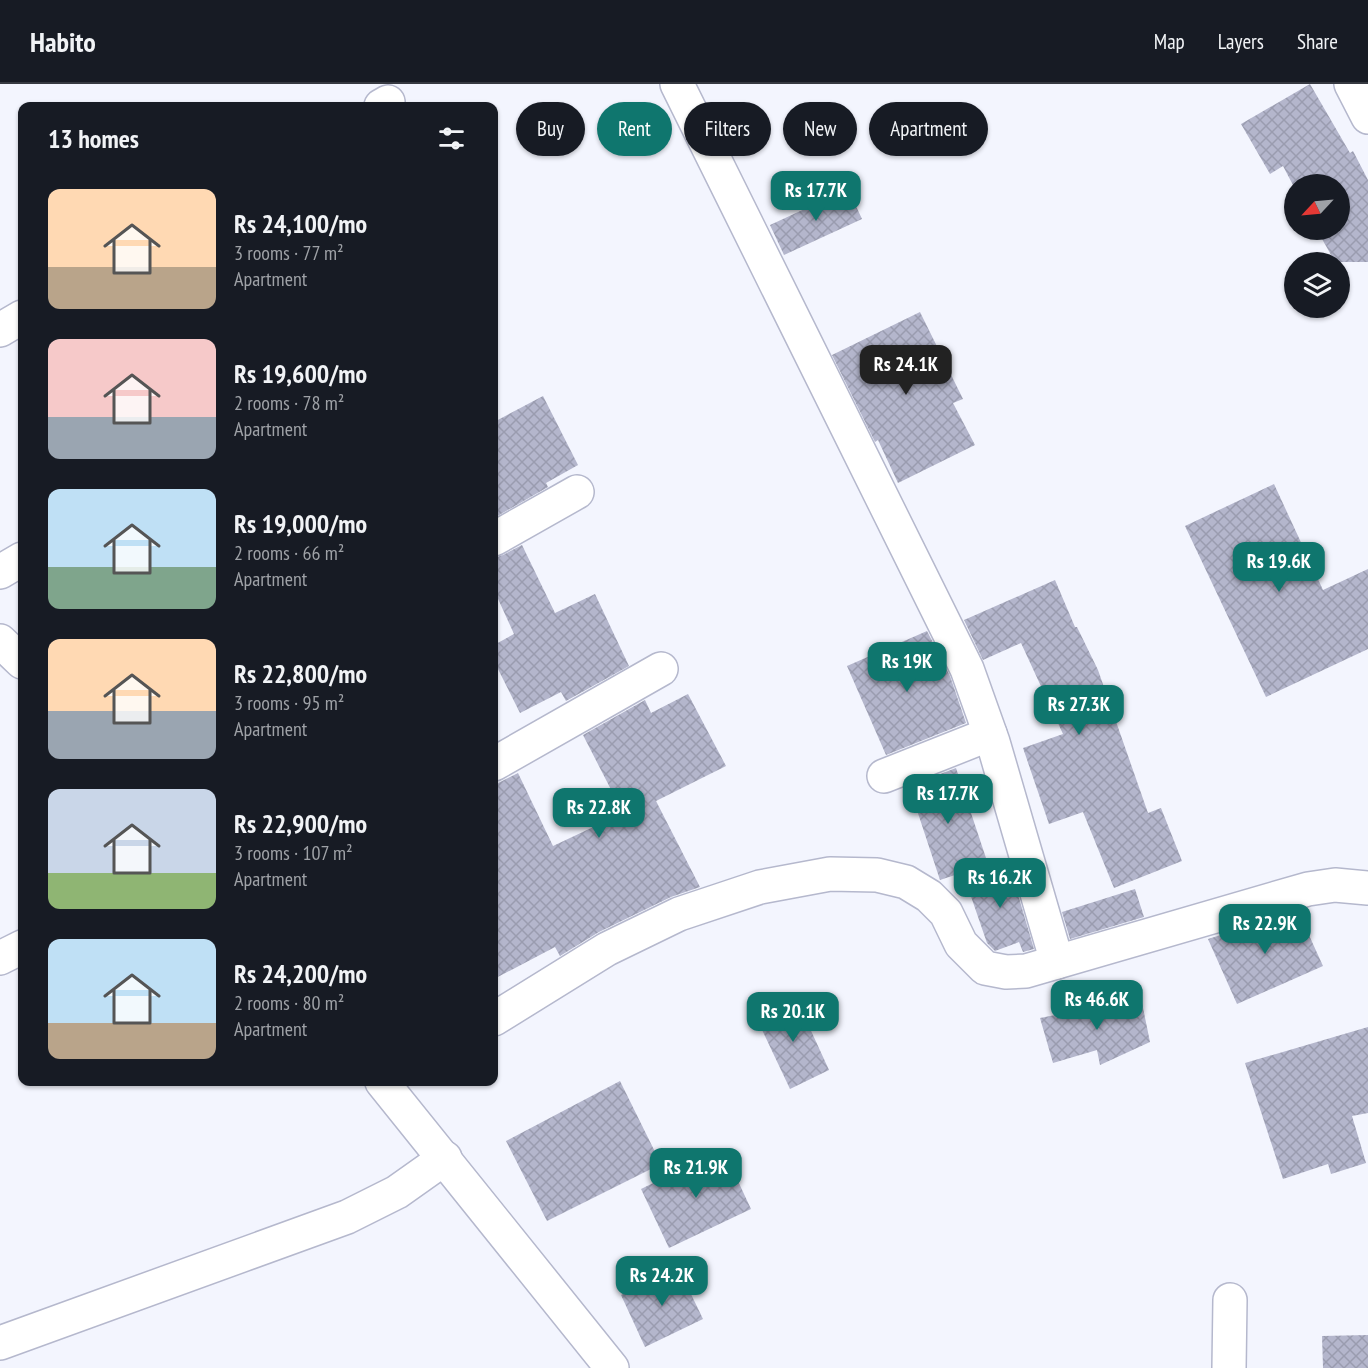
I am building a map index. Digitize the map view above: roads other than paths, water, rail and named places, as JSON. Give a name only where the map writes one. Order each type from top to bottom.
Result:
[{"type":"street","points":[[677,84],[967,669],[990,734],[1057,962]]},
{"type":"street","points":[[1351,84],[1368,117]]},
{"type":"street","points":[[0,330],[18,319]]},
{"type":"street","points":[[498,537],[577,492]]},
{"type":"street","points":[[0,572],[18,561]]},
{"type":"street","points":[[0,640],[18,658]]},
{"type":"street","points":[[498,763],[661,669]]},
{"type":"street","points":[[884,776],[990,734]]},
{"type":"street","points":[[498,1017],[607,949],[679,914],[760,887],[830,874],[876,875],[906,882],[929,896],[946,913],[960,944],[985,968],[1006,972],[1026,971],[1308,889],[1335,885],[1368,888]]},
{"type":"street","points":[[0,958],[18,949]]},
{"type":"street","points":[[388,1086],[612,1368]]},
{"type":"street","points":[[0,1343],[347,1217],[397,1191],[445,1158]]},
{"type":"street","points":[[1228,1368],[1230,1300]]}]
